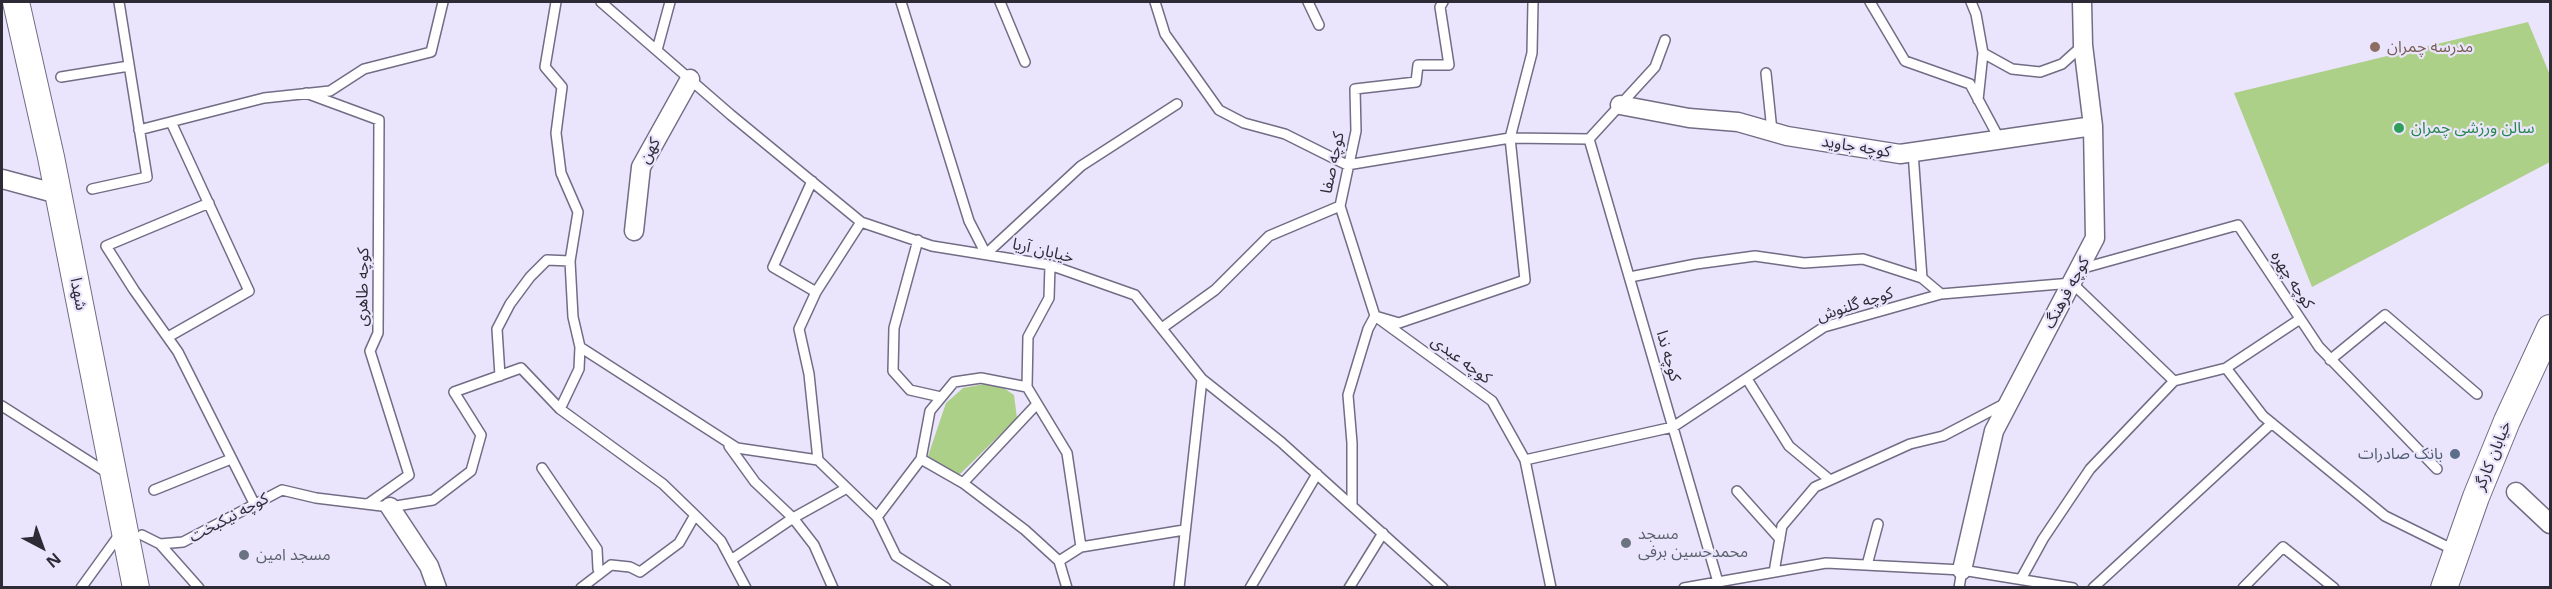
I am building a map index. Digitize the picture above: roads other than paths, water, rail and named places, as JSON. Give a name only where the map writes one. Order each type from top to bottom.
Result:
[{"type":"main road","name":"شهدا","points":[[16,2],[58,194],[114,476],[133,532],[136,588]]},
{"type":"main road","name":"خیابان کارگر","points":[[2452,585],[2456,550],[2507,421],[2550,328]]},
{"type":"street","name":"کوچه فرهنگ","points":[[1960,579],[1994,431],[2095,238],[2093,126],[2083,45],[2082,2]]},
{"type":"street","name":"کهن","points":[[634,231],[641,167],[690,79]]},
{"type":"street","name":"کوچه جاوید","points":[[1620,105],[1689,117],[1738,122],[1772,131],[1900,154],[2093,126]]},
{"type":"street","points":[[2,179],[58,194]]},
{"type":"street","points":[[2516,492],[2550,524]]},
{"type":"street","points":[[390,507],[429,566],[437,588]]},
{"type":"lane","points":[[92,189],[147,177],[119,2]]},
{"type":"lane","points":[[139,130],[264,98],[330,91],[364,69],[430,52],[443,2]]},
{"type":"lane","points":[[556,2],[545,67],[562,87],[556,133],[561,173],[578,212],[570,261],[573,316],[580,347],[579,369],[560,409]]},
{"type":"lane","name":"خیابان آریا","points":[[601,2],[861,222],[932,246],[1050,265],[1136,295],[1202,379],[1317,474],[1443,588]]},
{"type":"lane","points":[[657,50],[670,2]]},
{"type":"lane","points":[[901,2],[936,123],[969,221],[986,254],[1081,166],[1177,104]]},
{"type":"lane","points":[[1000,2],[1025,62]]},
{"type":"lane","points":[[1155,2],[1165,34],[1219,110],[1244,123],[1285,134],[1347,165],[1510,138],[1589,139],[1655,67],[1665,40]]},
{"type":"lane","points":[[1308,2],[1319,25]]},
{"type":"lane","name":"کوچه صفا","points":[[1161,328],[1215,290],[1269,236],[1340,206],[1356,130],[1355,89],[1416,82],[1418,65],[1449,65],[1440,7],[1443,2]]},
{"type":"lane","points":[[1375,316],[1399,323],[1525,280],[1510,138],[1532,53],[1533,2]]},
{"type":"lane","points":[[1870,2],[1905,61],[1970,84],[2000,140]]},
{"type":"lane","points":[[1971,2],[1976,14],[1983,53],[1978,100]]},
{"type":"lane","points":[[1983,53],[2012,69],[2040,72],[2062,64],[2083,45]]},
{"type":"lane","points":[[61,76],[129,66]]},
{"type":"lane","points":[[1766,73],[1772,131]]},
{"type":"lane","name":"کوچه طاهری","points":[[306,93],[379,120],[378,333],[370,351],[409,475],[368,504]]},
{"type":"lane","points":[[168,338],[249,291],[171,122]]},
{"type":"lane","name":"کوچه ندا","points":[[1589,139],[1718,582]]},
{"type":"lane","points":[[1912,153],[1922,278]]},
{"type":"lane","points":[[812,182],[772,267],[816,292]]},
{"type":"lane","points":[[209,203],[106,246],[134,291],[178,352],[255,505]]},
{"type":"lane","points":[[1340,206],[1375,316],[1368,329],[1348,395],[1352,442],[1352,506]]},
{"type":"lane","points":[[818,460],[808,374],[799,329],[816,292],[861,222]]},
{"type":"lane","name":"کوچه چهره","points":[[2076,276],[2238,225],[2330,360],[2437,469]]},
{"type":"lane","points":[[918,240],[894,328],[893,371],[910,390],[941,398]]},
{"type":"lane","points":[[1630,277],[1696,264],[1755,256],[1804,263],[1863,259],[1922,278],[1941,294]]},
{"type":"lane","points":[[500,376],[497,329],[510,304],[530,277],[547,260],[570,261]]},
{"type":"lane","points":[[1050,265],[1048,298],[1028,338],[1027,387],[1067,453],[1081,547]]},
{"type":"lane","points":[[2076,276],[2174,381]]},
{"type":"lane","name":"کوچه گلنوش","points":[[1525,460],[1672,427],[1824,327],[1941,294],[2076,276]]},
{"type":"lane","points":[[2330,360],[2385,315],[2477,394]]},
{"type":"lane","name":"کوچه عبدی","points":[[1375,316],[1492,401],[1525,460],[1551,588]]},
{"type":"lane","points":[[2021,579],[2043,539],[2090,469],[2174,381],[2226,368],[2300,319]]},
{"type":"lane","points":[[580,347],[737,448],[818,460],[877,517],[896,556],[946,588]]},
{"type":"lane","points":[[368,504],[390,507],[433,500],[471,471],[481,435],[454,392],[521,368],[560,409],[663,484],[695,515],[721,541],[746,588]]},
{"type":"lane","points":[[2226,368],[2263,416],[2385,516],[2456,550]]},
{"type":"lane","points":[[877,517],[921,459],[930,411],[954,382],[981,378],[1027,387]]},
{"type":"lane","points":[[1179,588],[1202,379]]},
{"type":"lane","points":[[1747,379],[1789,446],[1830,480]]},
{"type":"lane","points":[[1774,572],[1782,526],[1815,487],[1910,444],[1943,436],[2009,402]]},
{"type":"lane","points":[[963,483],[1037,404]]},
{"type":"lane","points":[[2,406],[114,476]]},
{"type":"lane","points":[[2093,588],[2272,423]]},
{"type":"lane","points":[[725,440],[755,482],[793,518],[814,544],[833,588]]},
{"type":"lane","points":[[153,490],[231,459]]},
{"type":"lane","points":[[921,459],[963,483],[1025,530],[1059,561],[1067,588]]},
{"type":"lane","points":[[542,468],[597,549],[600,573]]},
{"type":"lane","points":[[1250,588],[1317,474]]},
{"type":"lane","points":[[731,560],[793,518],[847,488]]},
{"type":"lane","name":"کوچه نیکبخت","points":[[160,544],[183,542],[282,490],[316,498],[368,504]]},
{"type":"lane","points":[[1737,492],[1780,538]]},
{"type":"lane","points":[[581,587],[610,566],[630,567],[640,572],[679,543],[695,515]]},
{"type":"lane","points":[[1867,565],[1878,524]]},
{"type":"lane","points":[[1059,561],[1081,547],[1184,530]]},
{"type":"lane","points":[[81,588],[133,532],[160,544],[199,588]]},
{"type":"lane","points":[[1349,588],[1383,534]]},
{"type":"lane","points":[[2243,588],[2283,546],[2334,588]]},
{"type":"lane","points":[[1684,588],[1826,563],[1867,565],[1960,579],[2021,579],[2073,588]]},
{"type":"place","name":"مدرسه چمران","points":[[2375,47]]},
{"type":"place","name":"سالن ورزشی چمران","points":[[2399,128]]},
{"type":"place","name":"بانک صادرات","points":[[2455,454]]},
{"type":"place","name":"مسجد محمدحسین برفی","points":[[1626,543]]},
{"type":"place","name":"مسجد امین","points":[[244,555]]}]
